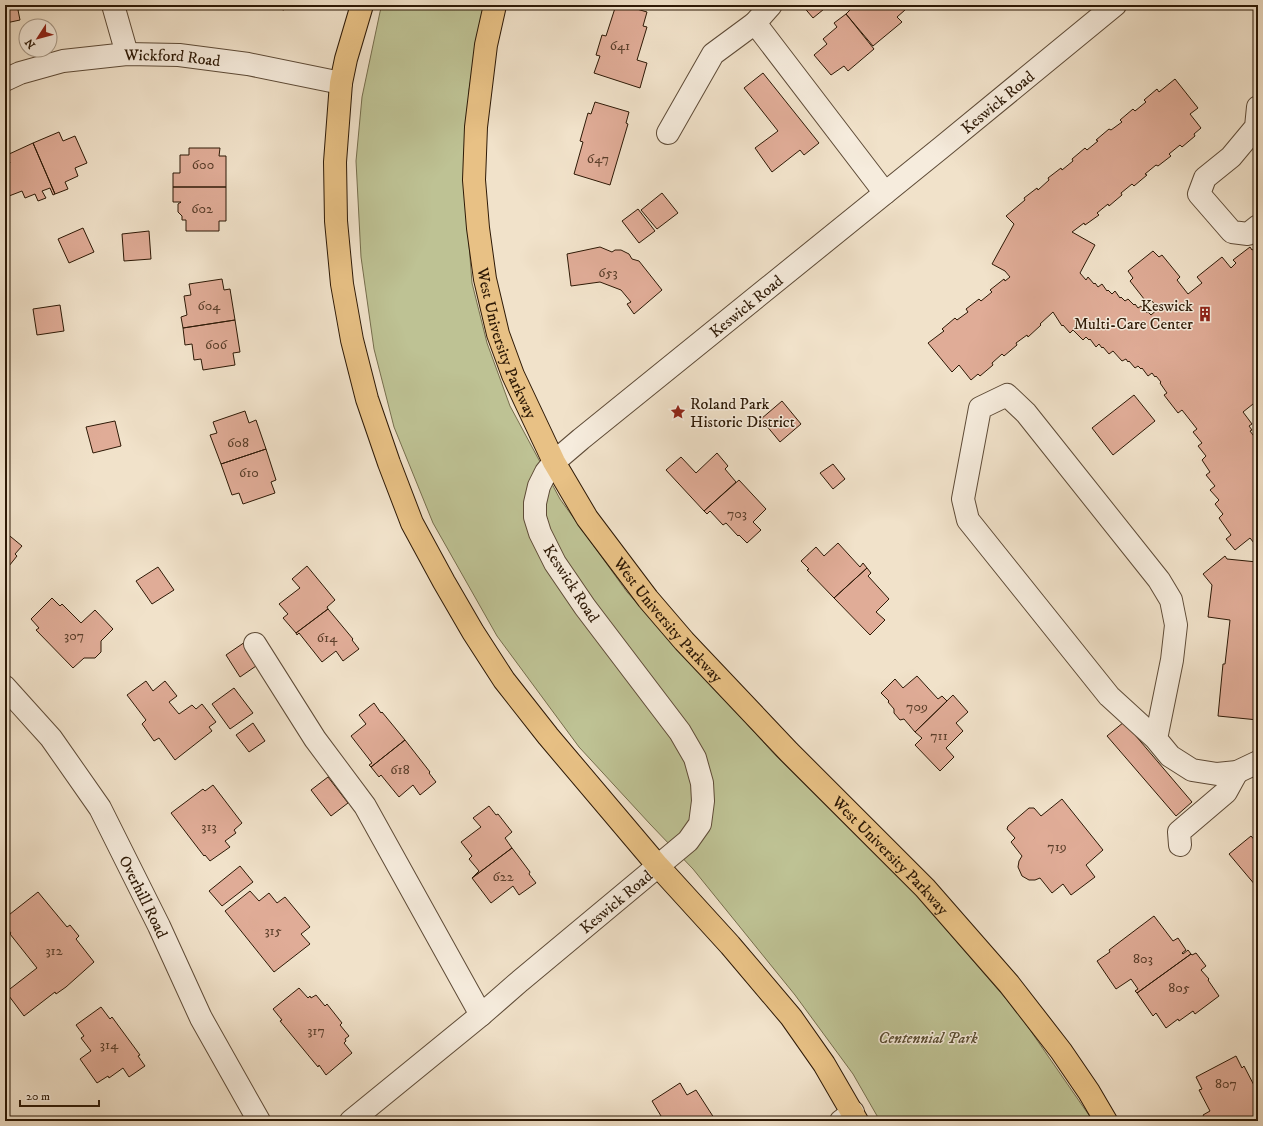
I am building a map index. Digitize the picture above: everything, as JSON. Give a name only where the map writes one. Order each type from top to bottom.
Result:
[{"type":"main road","points":[[362,5],[346,59],[341,83],[335,162],[336,221],[342,284],[352,340],[367,399],[412,523],[470,626],[504,680],[548,736],[658,866],[730,945],[791,1017],[824,1064],[850,1118]]},
{"type":"main road","name":"West University Parkway","points":[[495,5],[486,45],[476,127],[474,180],[478,228],[485,279],[498,334],[513,375],[554,462],[587,518],[648,599],[684,640],[789,752],[925,888],[1009,984],[1061,1051],[1089,1092],[1106,1121]]},
{"type":"street","points":[[113,5],[127,54]]},
{"type":"street","points":[[668,133],[713,54],[755,23],[771,5]]},
{"type":"street","name":"Keswick Road","points":[[351,1121],[481,1015],[688,841],[700,824],[703,801],[702,783],[695,758],[680,732],[585,607],[555,563],[540,533],[535,516],[535,503],[539,486],[546,472],[554,462],[1115,5]]},
{"type":"street","points":[[755,23],[885,193]]},
{"type":"street","name":"Wickford Road","points":[[5,80],[20,73],[63,61],[127,54],[179,55],[248,64],[341,83]]},
{"type":"street","points":[[1258,107],[1256,127],[1231,157],[1205,178],[1200,194],[1232,232],[1248,234],[1258,226]]},
{"type":"street","points":[[1156,739],[1172,660],[1176,625],[1171,600],[1159,580],[1026,413],[1007,395],[980,408],[963,499],[968,520],[1109,696],[1156,739],[1170,756],[1192,770],[1217,774],[1237,772],[1258,762]]},
{"type":"street","points":[[256,644],[315,739],[365,806],[481,1015]]},
{"type":"street","name":"Overhill Road","points":[[5,687],[51,738],[100,808],[159,926],[201,1018],[259,1121]]},
{"type":"street","points":[[1180,845],[1179,832],[1226,792],[1237,772]]},
{"type":"green space","name":"Centennial Park","points":[[382,5],[484,5],[469,90],[466,206],[472,283],[487,343],[510,406],[560,499],[627,592],[776,756],[919,898],[1019,1014],[1093,1121],[880,1121],[853,1074],[795,995],[693,869],[579,747],[497,636],[433,523],[394,427],[374,349],[361,257],[356,161],[362,97]]},
{"type":"building","points":[[5,5],[27,5],[28,7],[18,10],[20,18],[18,18],[18,20],[6,23]]},
{"type":"building","points":[[263,5],[285,5],[284,10]]},
{"type":"building","points":[[616,5],[623,5],[647,12],[643,26],[647,27],[637,60],[647,63],[640,88],[594,73],[600,56],[596,55],[602,35],[606,36]]},
{"type":"building","points":[[802,5],[829,5],[813,18]]},
{"type":"building","points":[[855,5],[901,5],[905,10],[897,17],[902,22],[873,46],[846,14]]},
{"type":"building","points":[[846,14],[874,49],[848,71],[844,66],[831,75],[814,55],[827,44],[823,39],[837,27],[834,23]]},
{"type":"building","points":[[763,73],[819,143],[804,155],[800,150],[772,172],[755,148],[778,131],[744,88]]},
{"type":"building","name":"Keswick Multi-Care Center","points":[[1175,79],[1198,108],[1190,114],[1201,128],[1194,134],[1195,136],[1182,147],[1180,145],[1169,154],[1171,156],[1158,166],[1156,165],[1134,186],[1132,184],[1109,206],[1108,204],[1097,213],[1099,215],[1085,225],[1084,223],[1072,232],[1095,245],[1080,273],[1086,280],[1088,277],[1098,287],[1102,284],[1107,291],[1108,290],[1112,294],[1115,291],[1120,298],[1121,297],[1125,301],[1128,299],[1138,308],[1141,306],[1151,315],[1158,309],[1152,301],[1148,304],[1130,281],[1133,278],[1128,271],[1153,251],[1159,257],[1162,255],[1180,277],[1177,280],[1188,294],[1202,283],[1197,277],[1222,257],[1231,268],[1236,263],[1233,260],[1250,247],[1252,250],[1258,247],[1258,400],[1243,412],[1252,424],[1249,426],[1252,430],[1250,431],[1256,439],[1253,441],[1258,450],[1258,548],[1250,538],[1235,550],[1226,539],[1231,535],[1219,518],[1223,514],[1215,504],[1219,500],[1210,490],[1215,486],[1206,475],[1210,472],[1202,460],[1206,456],[1198,446],[1202,443],[1193,432],[1197,429],[1182,410],[1178,413],[1164,395],[1167,393],[1160,383],[1161,382],[1152,373],[1148,376],[1142,368],[1141,369],[1138,366],[1135,368],[1126,359],[1122,361],[1113,351],[1109,354],[1099,344],[1096,347],[1090,339],[1089,340],[1086,337],[1083,340],[1073,330],[1070,333],[1063,325],[1062,326],[1053,312],[1028,337],[1027,335],[1016,343],[1017,345],[1004,356],[1002,354],[992,363],[993,365],[980,376],[978,374],[971,380],[959,365],[952,372],[928,343],[944,331],[942,329],[955,318],[957,320],[968,312],[966,309],[979,299],[981,301],[992,292],[990,290],[1004,279],[1005,281],[1010,277],[1005,271],[992,264],[1014,224],[1006,216],[1025,200],[1024,198],[1037,188],[1038,190],[1049,180],[1048,178],[1061,168],[1062,170],[1085,148],[1087,150],[1109,129],[1111,130],[1122,122],[1120,120],[1133,109],[1135,111],[1146,102],[1144,100],[1157,89],[1159,92]]},
{"type":"building","points":[[595,102],[629,112],[626,123],[628,124],[610,185],[574,174],[583,142],[580,141],[588,113],[591,114]]},
{"type":"building","points":[[59,132],[63,141],[75,136],[87,163],[75,168],[78,176],[65,182],[68,189],[55,194],[33,143]]},
{"type":"building","points":[[33,143],[55,194],[53,195],[50,188],[42,191],[46,198],[38,201],[35,194],[25,198],[22,191],[9,196],[5,186],[5,165],[10,163],[7,155]]},
{"type":"building","points":[[189,148],[220,148],[219,156],[226,156],[226,187],[173,187],[173,173],[180,173],[180,155],[189,155]]},
{"type":"building","points":[[173,187],[226,187],[226,221],[219,221],[219,231],[186,231],[186,220],[182,220],[182,216],[178,212],[178,204],[181,202],[173,202]]},
{"type":"building","points":[[662,193],[678,213],[657,229],[641,210]]},
{"type":"building","points":[[638,209],[655,231],[639,243],[622,221]]},
{"type":"building","points":[[83,228],[94,252],[69,263],[58,239]]},
{"type":"building","points":[[149,231],[151,259],[124,261],[122,234]]},
{"type":"building","points":[[600,247],[612,252],[615,250],[621,250],[629,254],[632,259],[639,261],[662,290],[634,314],[627,304],[631,302],[621,290],[600,282],[571,286],[567,254]]},
{"type":"building","points":[[222,279],[224,290],[230,289],[235,320],[183,328],[181,317],[187,315],[184,296],[191,295],[189,284]]},
{"type":"building","points":[[60,305],[64,331],[37,335],[33,309]]},
{"type":"building","points":[[235,320],[240,352],[233,353],[235,365],[203,370],[201,359],[194,360],[192,344],[185,345],[183,328]]},
{"type":"building","points":[[1134,395],[1155,421],[1113,455],[1092,428]]},
{"type":"building","points":[[782,401],[801,424],[780,442],[761,419]]},
{"type":"building","points":[[245,411],[249,423],[256,420],[266,449],[221,464],[210,435],[217,433],[213,422]]},
{"type":"building","points":[[115,421],[121,446],[93,453],[86,427]]},
{"type":"building","points":[[266,449],[276,480],[271,482],[275,493],[243,504],[239,493],[232,495],[221,464]]},
{"type":"building","points":[[717,453],[728,466],[725,469],[736,482],[704,511],[666,470],[681,457],[696,473]]},
{"type":"building","points":[[833,464],[845,479],[833,489],[820,473]]},
{"type":"building","points":[[739,480],[766,509],[753,522],[761,530],[747,543],[726,523],[723,525],[710,511],[707,514],[704,511]]},
{"type":"building","points":[[5,532],[22,546],[15,554],[17,556],[5,571]]},
{"type":"building","points":[[838,543],[860,567],[863,563],[867,568],[834,598],[807,570],[809,569],[801,561],[816,547],[824,556]]},
{"type":"building","points":[[1225,556],[1227,559],[1257,562],[1258,560],[1258,720],[1218,716],[1223,664],[1225,664],[1230,620],[1208,617],[1212,585],[1203,574]]},
{"type":"building","points":[[307,566],[335,600],[327,607],[328,609],[296,633],[283,618],[288,614],[279,604],[300,588],[292,579]]},
{"type":"building","points":[[158,567],[174,590],[152,604],[136,581]]},
{"type":"building","points":[[867,568],[871,573],[868,576],[889,599],[876,612],[885,620],[870,635],[834,598]]},
{"type":"building","points":[[52,598],[60,606],[62,604],[81,623],[95,610],[113,629],[101,641],[101,652],[95,658],[84,658],[73,668],[36,630],[39,628],[31,619]]},
{"type":"building","points":[[328,609],[353,639],[352,640],[359,649],[343,661],[336,651],[322,662],[299,633],[297,635],[296,633]]},
{"type":"building","points":[[245,642],[259,664],[240,677],[226,655]]},
{"type":"building","points":[[917,676],[938,699],[942,696],[947,701],[915,732],[904,719],[900,720],[894,713],[894,709],[888,702],[889,701],[881,693],[895,679],[903,688]]},
{"type":"building","points":[[146,681],[153,691],[165,681],[177,696],[169,702],[179,714],[192,705],[196,709],[202,704],[216,722],[209,727],[212,731],[175,760],[159,738],[154,741],[142,724],[146,720],[127,695]]},
{"type":"building","points":[[234,688],[253,713],[230,729],[212,704]]},
{"type":"building","points":[[953,695],[968,712],[956,723],[963,731],[946,748],[954,757],[940,771],[915,745],[922,738],[915,732]]},
{"type":"building","points":[[374,703],[405,740],[371,767],[369,765],[372,763],[351,736],[366,724],[359,715]]},
{"type":"building","points":[[1124,722],[1192,802],[1176,816],[1107,736]]},
{"type":"building","points":[[253,723],[265,741],[249,752],[236,735]]},
{"type":"building","points":[[405,740],[436,782],[420,795],[413,785],[399,797],[381,775],[379,777],[371,767]]},
{"type":"building","points":[[328,777],[348,803],[331,816],[311,790]]},
{"type":"building","points":[[213,785],[242,823],[234,830],[236,833],[225,841],[230,847],[210,861],[205,855],[204,856],[171,813],[203,789],[205,791]]},
{"type":"building","points":[[1062,799],[1103,850],[1086,865],[1095,877],[1071,895],[1063,884],[1052,893],[1040,878],[1029,880],[1022,876],[1018,867],[1022,856],[1011,842],[1015,838],[1007,829],[1008,826],[1029,808],[1034,808],[1041,816]]},
{"type":"building","points":[[489,806],[496,815],[498,814],[512,832],[505,838],[512,848],[472,878],[479,871],[469,859],[472,856],[461,842],[481,827],[473,818]]},
{"type":"building","points":[[1251,836],[1258,844],[1258,884],[1256,886],[1229,854]]},
{"type":"building","points":[[512,848],[530,872],[529,874],[536,883],[519,895],[513,886],[491,903],[472,878]]},
{"type":"building","points":[[240,866],[253,882],[222,906],[209,891]]},
{"type":"building","points":[[250,891],[259,901],[269,893],[277,903],[285,897],[310,927],[301,934],[310,944],[274,972],[225,911]]},
{"type":"building","points":[[38,892],[67,927],[70,925],[79,936],[76,939],[94,962],[66,987],[56,994],[55,992],[24,1016],[6,992],[37,968],[10,934],[11,933],[5,926],[5,918]]},
{"type":"building","points":[[1154,916],[1173,941],[1178,938],[1186,950],[1182,953],[1183,954],[1188,950],[1191,954],[1137,993],[1135,991],[1138,989],[1131,979],[1116,989],[1097,961]]},
{"type":"building","points":[[1196,953],[1206,966],[1201,970],[1209,979],[1208,980],[1219,996],[1195,1014],[1193,1011],[1179,1021],[1178,1019],[1166,1028],[1156,1013],[1153,1016],[1137,993],[1191,954]]},
{"type":"building","points":[[299,988],[308,998],[316,995],[325,1006],[327,1004],[342,1023],[340,1025],[349,1036],[345,1039],[346,1041],[344,1043],[352,1053],[326,1075],[280,1021],[282,1020],[273,1009]]},
{"type":"building","points":[[101,1007],[110,1019],[112,1017],[140,1055],[138,1056],[145,1066],[129,1077],[123,1068],[109,1078],[108,1076],[97,1083],[80,1059],[91,1051],[81,1038],[84,1036],[76,1025]]},
{"type":"building","points":[[1236,1056],[1242,1068],[1244,1066],[1258,1093],[1258,1121],[1206,1121],[1203,1115],[1210,1111],[1199,1090],[1202,1089],[1196,1077]]},
{"type":"building","points":[[680,1083],[687,1095],[696,1090],[716,1121],[664,1121],[652,1101]]},
{"type":"place","name":"Keswick Multi-Care Center","points":[[1205,314]]},
{"type":"place","name":"Roland Park Historic District","points":[[678,412]]}]
